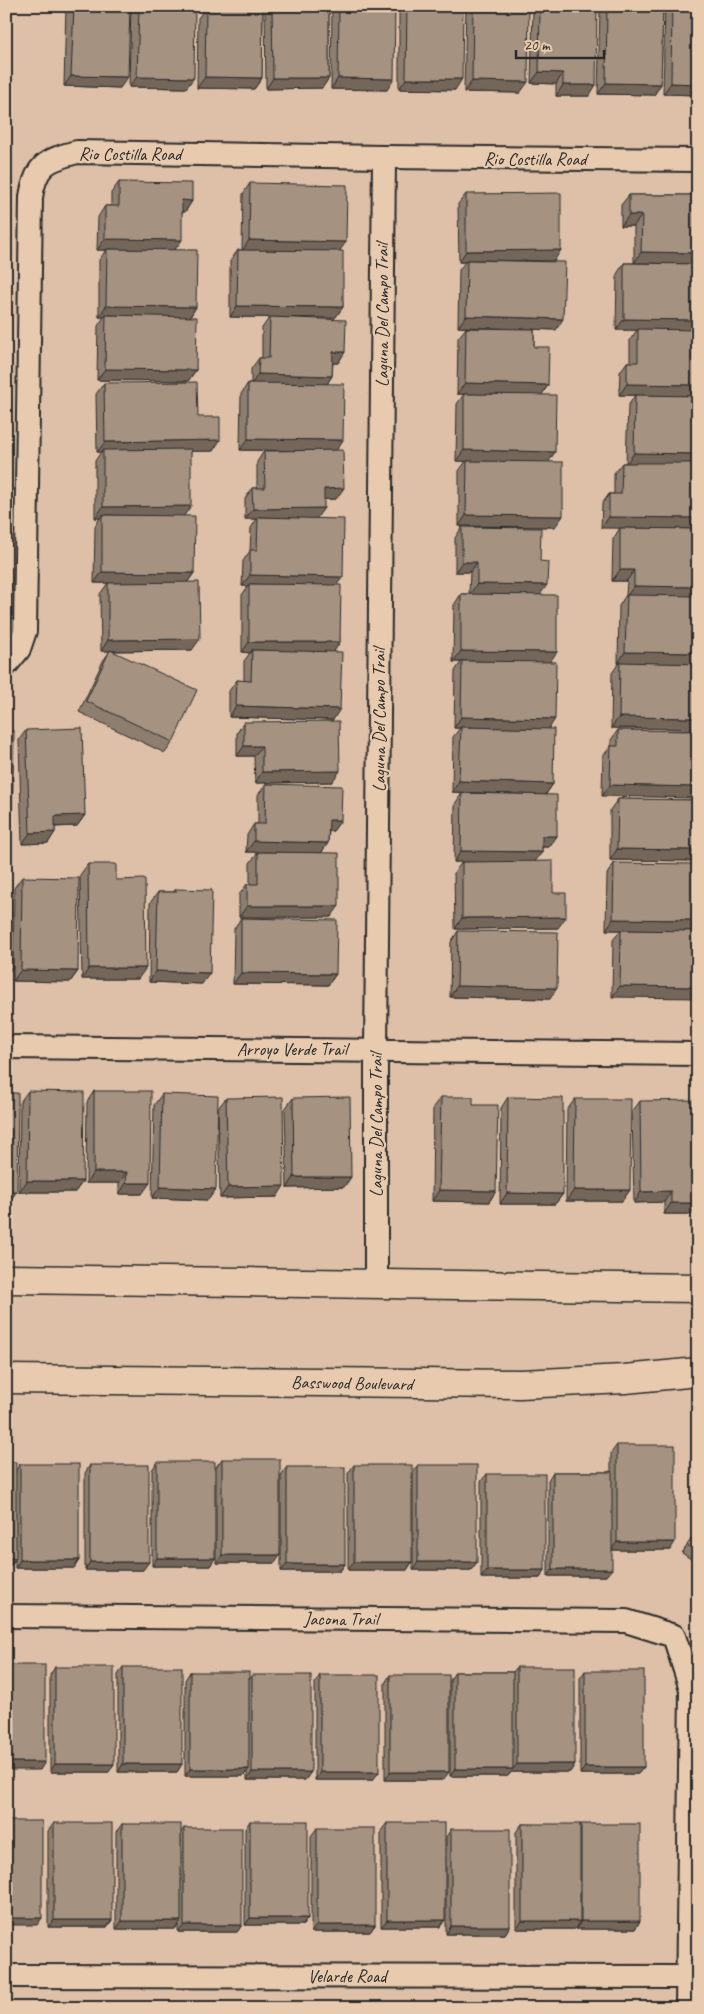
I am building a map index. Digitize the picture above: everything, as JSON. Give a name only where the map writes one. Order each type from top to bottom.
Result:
[{"type":"main road","points":[[6,1279],[698,1288]]},
{"type":"main road","name":"Basswood Boulevard","points":[[6,1378],[520,1384],[625,1379],[698,1372]]},
{"type":"street","name":"Rio Costilla Road","points":[[6,665],[19,649],[25,631],[31,197],[34,179],[42,166],[57,157],[77,152],[698,160]]},
{"type":"street","name":"Laguna Del Campo Trail","points":[[376,1283],[376,1050],[384,157]]},
{"type":"street","name":"Arroyo Verde Trail","points":[[6,1047],[698,1054]]},
{"type":"street","name":"Jacona Trail","points":[[6,1616],[626,1621],[674,1636],[691,1690],[687,1977]]},
{"type":"street","name":"Velarde Road","points":[[6,1976],[687,1977]]},
{"type":"street","points":[[687,1977],[687,2008]]},
{"type":"building","points":[[74,6],[130,6],[128,77],[71,76]]},
{"type":"building","points":[[139,6],[195,6],[194,78],[137,77]]},
{"type":"building","points":[[227,6],[263,6],[262,78],[205,77],[206,7],[227,8]]},
{"type":"building","points":[[272,6],[329,6],[329,78],[273,78]]},
{"type":"building","points":[[339,6],[395,6],[394,79],[338,78]]},
{"type":"building","points":[[407,6],[463,6],[462,79],[406,79]]},
{"type":"building","points":[[473,6],[529,6],[528,82],[472,81]]},
{"type":"building","points":[[540,6],[597,6],[596,85],[563,85],[563,73],[539,72]]},
{"type":"building","points":[[607,6],[663,6],[661,84],[606,83]]},
{"type":"building","points":[[672,6],[698,6],[698,84],[671,83]]},
{"type":"building","points":[[119,182],[192,183],[192,201],[182,200],[182,240],[105,239],[105,206],[119,206]]},
{"type":"building","points":[[250,183],[347,185],[346,242],[249,240]]},
{"type":"building","points":[[561,193],[561,250],[466,251],[466,194]]},
{"type":"building","points":[[629,195],[698,195],[698,253],[641,252],[642,215],[629,215]]},
{"type":"building","points":[[107,249],[197,250],[196,307],[106,306]]},
{"type":"building","points":[[238,250],[343,251],[343,307],[237,306]]},
{"type":"building","points":[[467,260],[565,262],[563,319],[466,316]]},
{"type":"building","points":[[624,263],[698,264],[698,320],[624,319]]},
{"type":"building","points":[[106,315],[197,317],[196,370],[105,369]]},
{"type":"building","points":[[270,317],[346,320],[345,352],[333,352],[332,376],[258,374],[259,358],[269,358]]},
{"type":"building","points":[[466,328],[534,329],[534,347],[549,347],[548,385],[465,383]]},
{"type":"building","points":[[638,329],[698,330],[698,385],[627,384],[627,362],[638,362]]},
{"type":"building","points":[[197,382],[198,417],[220,417],[220,440],[105,442],[104,383]]},
{"type":"building","points":[[248,383],[344,384],[343,440],[248,439]]},
{"type":"building","points":[[464,394],[556,395],[555,452],[464,450]]},
{"type":"building","points":[[635,395],[698,396],[698,454],[634,453]]},
{"type":"building","points":[[191,449],[191,506],[103,507],[103,450]]},
{"type":"building","points":[[343,450],[344,488],[324,489],[324,508],[253,509],[252,488],[265,488],[264,451]]},
{"type":"building","points":[[467,461],[563,462],[563,516],[466,515]]},
{"type":"building","points":[[622,463],[698,463],[698,518],[609,517],[609,494],[621,494]]},
{"type":"building","points":[[102,515],[195,516],[194,573],[102,572]]},
{"type":"building","points":[[258,517],[344,519],[343,577],[250,575],[250,550],[257,550]]},
{"type":"building","points":[[462,527],[541,528],[540,561],[548,562],[547,585],[477,584],[477,562],[462,562]]},
{"type":"building","points":[[620,528],[698,529],[698,587],[634,586],[634,570],[620,570]]},
{"type":"building","points":[[199,582],[200,639],[108,640],[108,583]]},
{"type":"building","points":[[249,584],[341,585],[340,642],[249,642]]},
{"type":"building","points":[[461,594],[557,595],[557,652],[461,651]]},
{"type":"building","points":[[627,595],[698,596],[698,653],[625,652]]},
{"type":"building","points":[[110,650],[197,690],[173,742],[86,701]]},
{"type":"building","points":[[252,650],[342,652],[340,709],[236,706],[237,680],[251,681]]},
{"type":"building","points":[[462,661],[556,662],[555,719],[461,717]]},
{"type":"building","points":[[620,662],[698,664],[698,718],[619,717]]},
{"type":"building","points":[[339,721],[340,771],[262,772],[262,746],[244,746],[244,722]]},
{"type":"building","points":[[461,727],[554,729],[553,784],[459,781]]},
{"type":"building","points":[[82,728],[85,815],[55,816],[55,832],[30,833],[26,730]]},
{"type":"building","points":[[618,730],[698,731],[698,787],[610,785],[611,746],[618,746]]},
{"type":"building","points":[[6,731],[14,731],[12,826],[6,826]]},
{"type":"building","points":[[266,784],[342,786],[341,820],[329,820],[328,843],[254,841],[254,824],[265,824]]},
{"type":"building","points":[[462,793],[557,795],[557,836],[542,836],[542,852],[461,851]]},
{"type":"building","points":[[618,799],[698,800],[698,850],[617,849]]},
{"type":"building","points":[[258,852],[339,853],[339,906],[247,906],[247,884],[258,884]]},
{"type":"building","points":[[553,861],[553,893],[566,893],[566,917],[462,918],[462,862]]},
{"type":"building","points":[[614,863],[698,864],[698,920],[613,919]]},
{"type":"building","points":[[88,864],[116,864],[116,880],[145,879],[146,968],[89,968]]},
{"type":"building","points":[[22,877],[79,878],[78,971],[21,970]]},
{"type":"building","points":[[6,886],[11,886],[12,968],[6,968]]},
{"type":"building","points":[[176,889],[212,890],[210,973],[156,971],[158,892],[176,892]]},
{"type":"building","points":[[241,918],[337,920],[336,974],[241,973]]},
{"type":"building","points":[[621,930],[698,931],[698,987],[620,986]]},
{"type":"building","points":[[458,931],[558,932],[557,988],[457,986]]},
{"type":"building","points":[[28,1091],[84,1092],[83,1181],[27,1181]]},
{"type":"building","points":[[94,1091],[151,1091],[150,1183],[126,1183],[127,1172],[94,1172]]},
{"type":"building","points":[[6,1093],[18,1093],[17,1191],[6,1191]]},
{"type":"building","points":[[162,1094],[218,1096],[216,1189],[160,1187]]},
{"type":"building","points":[[283,1097],[284,1186],[228,1187],[226,1098]]},
{"type":"building","points":[[350,1097],[351,1177],[294,1177],[293,1098]]},
{"type":"building","points":[[441,1097],[473,1097],[473,1105],[498,1105],[496,1191],[439,1190]]},
{"type":"building","points":[[508,1097],[563,1098],[563,1194],[507,1193]]},
{"type":"building","points":[[575,1099],[631,1099],[630,1190],[574,1190]]},
{"type":"building","points":[[697,1100],[698,1203],[671,1203],[671,1191],[641,1192],[640,1101]]},
{"type":"building","points":[[617,1445],[675,1445],[675,1542],[617,1542]]},
{"type":"building","points":[[222,1459],[280,1459],[280,1555],[222,1555]]},
{"type":"building","points":[[6,1462],[16,1462],[16,1558],[6,1558]]},
{"type":"building","points":[[157,1462],[215,1462],[215,1558],[157,1558]]},
{"type":"building","points":[[20,1464],[79,1464],[79,1560],[20,1560]]},
{"type":"building","points":[[90,1465],[149,1465],[149,1562],[90,1562]]},
{"type":"building","points":[[354,1465],[412,1465],[412,1562],[354,1562]]},
{"type":"building","points":[[418,1465],[477,1465],[477,1562],[418,1562]]},
{"type":"building","points":[[287,1467],[345,1467],[345,1564],[287,1564]]},
{"type":"building","points":[[553,1472],[612,1472],[612,1569],[553,1569]]},
{"type":"building","points":[[487,1474],[545,1474],[545,1570],[487,1570]]},
{"type":"building","points":[[698,1530],[698,1553],[687,1545]]},
{"type":"building","points":[[6,1665],[45,1665],[45,1762],[6,1762]]},
{"type":"building","points":[[55,1667],[114,1667],[114,1764],[55,1764]]},
{"type":"building","points":[[123,1667],[182,1667],[182,1764],[123,1764]]},
{"type":"building","points":[[517,1667],[575,1667],[575,1764],[517,1764]]},
{"type":"building","points":[[585,1671],[644,1671],[644,1767],[585,1767]]},
{"type":"building","points":[[190,1672],[249,1672],[249,1769],[190,1769]]},
{"type":"building","points":[[455,1672],[513,1672],[513,1769],[455,1769]]},
{"type":"building","points":[[252,1675],[311,1675],[311,1772],[252,1772]]},
{"type":"building","points":[[320,1675],[379,1675],[379,1772],[320,1772]]},
{"type":"building","points":[[390,1675],[449,1675],[449,1772],[390,1772]]},
{"type":"building","points":[[6,1821],[42,1821],[42,1918],[6,1918]]},
{"type":"building","points":[[250,1821],[308,1821],[308,1918],[250,1918]]},
{"type":"building","points":[[54,1823],[112,1823],[112,1920],[54,1920]]},
{"type":"building","points":[[387,1823],[445,1823],[445,1920],[387,1920]]},
{"type":"building","points":[[122,1824],[181,1824],[181,1921],[122,1921]]},
{"type":"building","points":[[522,1824],[580,1824],[580,1921],[522,1921]]},
{"type":"building","points":[[581,1824],[640,1824],[640,1921],[581,1921]]},
{"type":"building","points":[[184,1828],[242,1828],[242,1925],[184,1925]]},
{"type":"building","points":[[317,1828],[375,1828],[375,1925],[317,1925]]},
{"type":"building","points":[[451,1829],[510,1829],[510,1926],[451,1926]]}]
